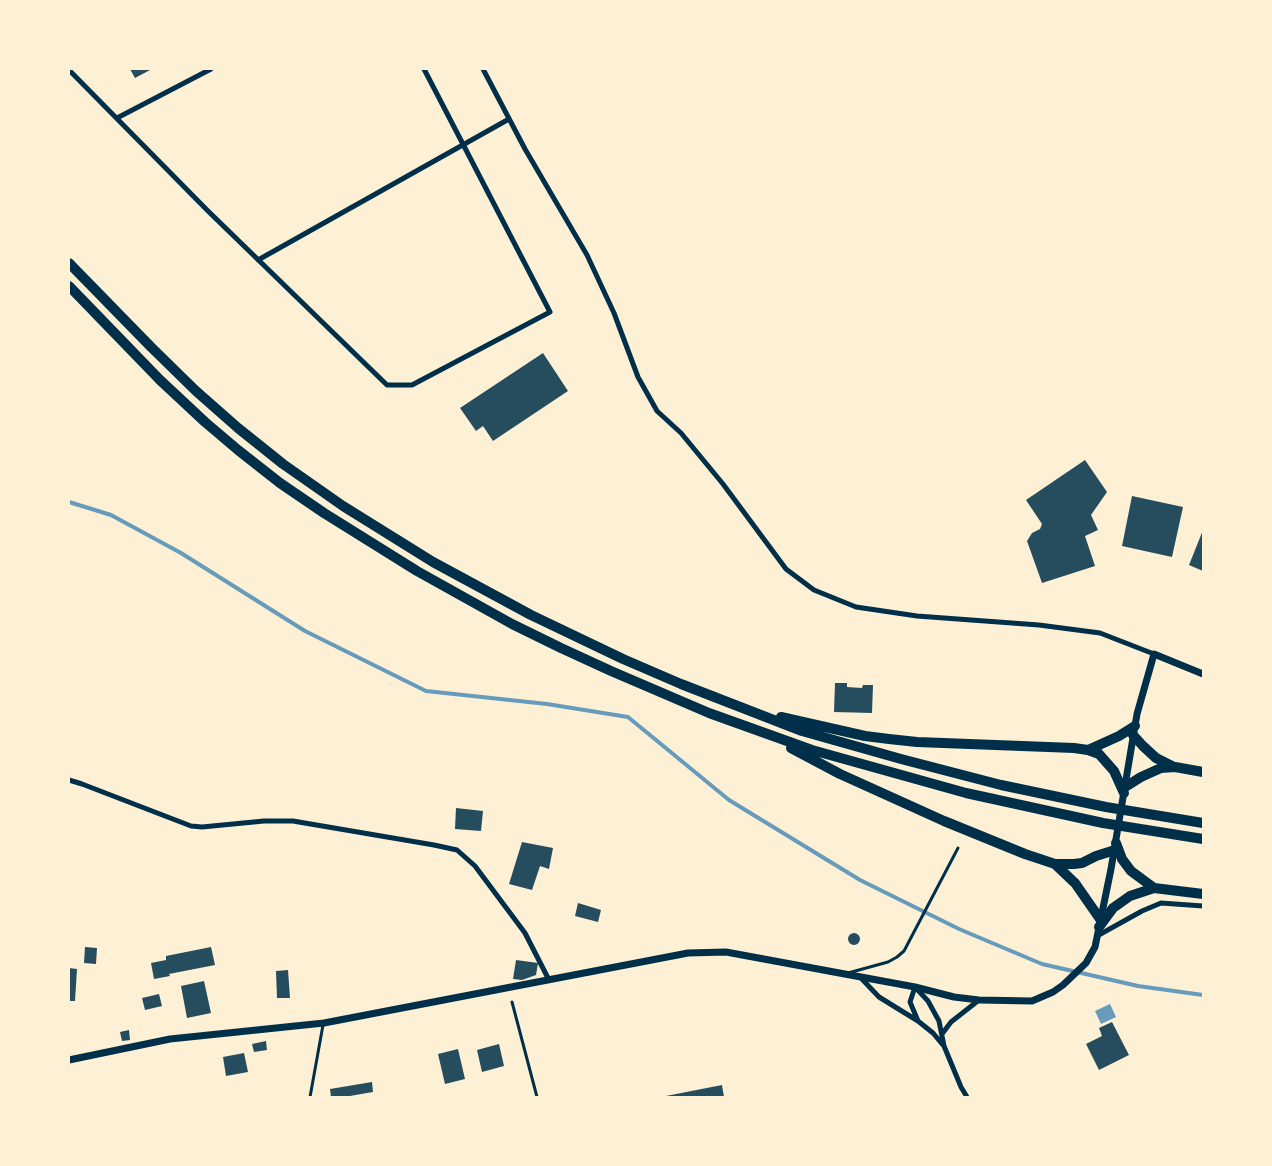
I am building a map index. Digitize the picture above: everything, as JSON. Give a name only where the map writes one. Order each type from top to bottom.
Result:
[{"type":"highway","points":[[69,262],[196,391],[283,464],[343,506],[433,562],[531,615],[623,659],[802,731],[1001,785],[1115,809],[1203,823]]},
{"type":"highway","points":[[69,286],[160,380],[205,422],[280,483],[417,571],[512,624],[610,671],[709,713],[812,750],[966,793],[1103,823],[1203,839]]},
{"type":"highway","points":[[739,706],[865,736],[917,742],[1088,750],[1099,754],[1114,771],[1124,790],[1141,777],[1161,768],[1175,767],[1203,772]]},
{"type":"highway","points":[[1088,750],[1134,730],[1156,758],[1175,767]]},
{"type":"highway","points":[[759,732],[861,784],[984,838],[1055,864],[1082,863],[1115,847],[1131,871],[1154,888]]},
{"type":"highway","points":[[1055,864],[1075,882],[1099,927],[1113,908],[1130,896],[1154,888],[1203,894]]},
{"type":"street","points":[[117,118],[211,69]]},
{"type":"street","points":[[69,70],[208,211],[387,385],[412,385],[550,312],[424,69]]},
{"type":"street","points":[[483,69],[525,149],[586,255],[614,313],[638,377],[657,411],[681,433],[723,484],[786,569],[814,590],[856,607],[917,616],[1100,633],[1203,674]]},
{"type":"street","points":[[258,260],[509,119]]},
{"type":"street","points":[[69,1060],[170,1039],[324,1023],[688,953],[726,952],[915,987],[954,997],[1032,1001],[1063,986],[1086,963],[1095,947],[1115,847],[1134,730],[1154,654]]},
{"type":"street","points":[[69,780],[192,826],[292,821],[434,844],[457,850],[475,866],[525,933],[549,980]]},
{"type":"street","points":[[1099,927],[1161,903],[1203,906]]},
{"type":"street","points":[[860,977],[879,997],[918,1021],[944,1046]]},
{"type":"street","points":[[915,987],[910,1002],[918,1021]]},
{"type":"street","points":[[915,987],[928,1001],[939,1021],[944,1046],[967,1097]]},
{"type":"street","points":[[942,1034],[951,1022],[979,1000]]},
{"type":"lane","points":[[844,974],[888,962],[904,951],[958,848]]},
{"type":"lane","points":[[512,1002],[537,1097]]},
{"type":"lane","points":[[310,1097],[324,1023]]},
{"type":"water","points":[[1110,1004],[1116,1017],[1101,1024],[1095,1011]]},
{"type":"building","points":[[130,69],[152,69],[135,78]]},
{"type":"building","points":[[543,353],[568,391],[493,441],[483,426],[476,431],[460,408]]},
{"type":"building","points":[[1085,460],[1107,492],[1091,515],[1098,530],[1085,536],[1095,566],[1042,583],[1027,541],[1032,533],[1040,529],[1042,524],[1026,500]]},
{"type":"building","points":[[1132,496],[1183,507],[1172,557],[1122,546]]},
{"type":"building","points":[[1203,530],[1203,571],[1189,565]]},
{"type":"building","points":[[835,683],[847,683],[847,687],[862,688],[863,685],[873,685],[872,713],[834,712]]},
{"type":"building","points":[[456,808],[483,811],[481,831],[455,829]]},
{"type":"building","points":[[522,842],[553,848],[549,869],[540,866],[532,890],[509,884]]},
{"type":"building","points":[[578,903],[601,910],[598,922],[575,916]]},
{"type":"building","points":[[856,933],[859,934],[859,944],[852,945],[849,944],[848,937],[849,934]]},
{"type":"building","points":[[85,947],[97,948],[96,964],[84,963]]},
{"type":"building","points":[[211,947],[215,965],[154,979],[151,963],[166,960],[166,956]]},
{"type":"building","points":[[516,960],[538,963],[536,975],[522,980],[513,979]]},
{"type":"building","points":[[69,968],[77,969],[75,1001],[69,1001]]},
{"type":"building","points":[[288,970],[290,998],[277,998],[276,971]]},
{"type":"building","points":[[204,981],[211,1013],[187,1018],[181,986]]},
{"type":"building","points":[[159,994],[162,1006],[145,1010],[142,998]]},
{"type":"building","points":[[1112,1022],[1129,1055],[1099,1070],[1086,1044],[1102,1036],[1099,1028]]},
{"type":"building","points":[[129,1030],[130,1040],[122,1041],[120,1032]]},
{"type":"building","points":[[266,1041],[267,1050],[254,1052],[252,1044]]},
{"type":"building","points":[[499,1044],[504,1066],[482,1072],[477,1050]]},
{"type":"building","points":[[458,1049],[465,1079],[445,1084],[438,1054]]},
{"type":"building","points":[[244,1053],[248,1072],[226,1076],[223,1057]]},
{"type":"building","points":[[372,1082],[373,1092],[331,1097],[330,1089]]},
{"type":"building","points":[[722,1085],[724,1097],[666,1097],[666,1096]]},
{"type":"waterway","points":[[69,502],[111,515],[181,553],[305,631],[426,691],[547,704],[628,717],[729,800],[860,880],[959,929],[1042,964],[1138,986],[1203,995]]}]
